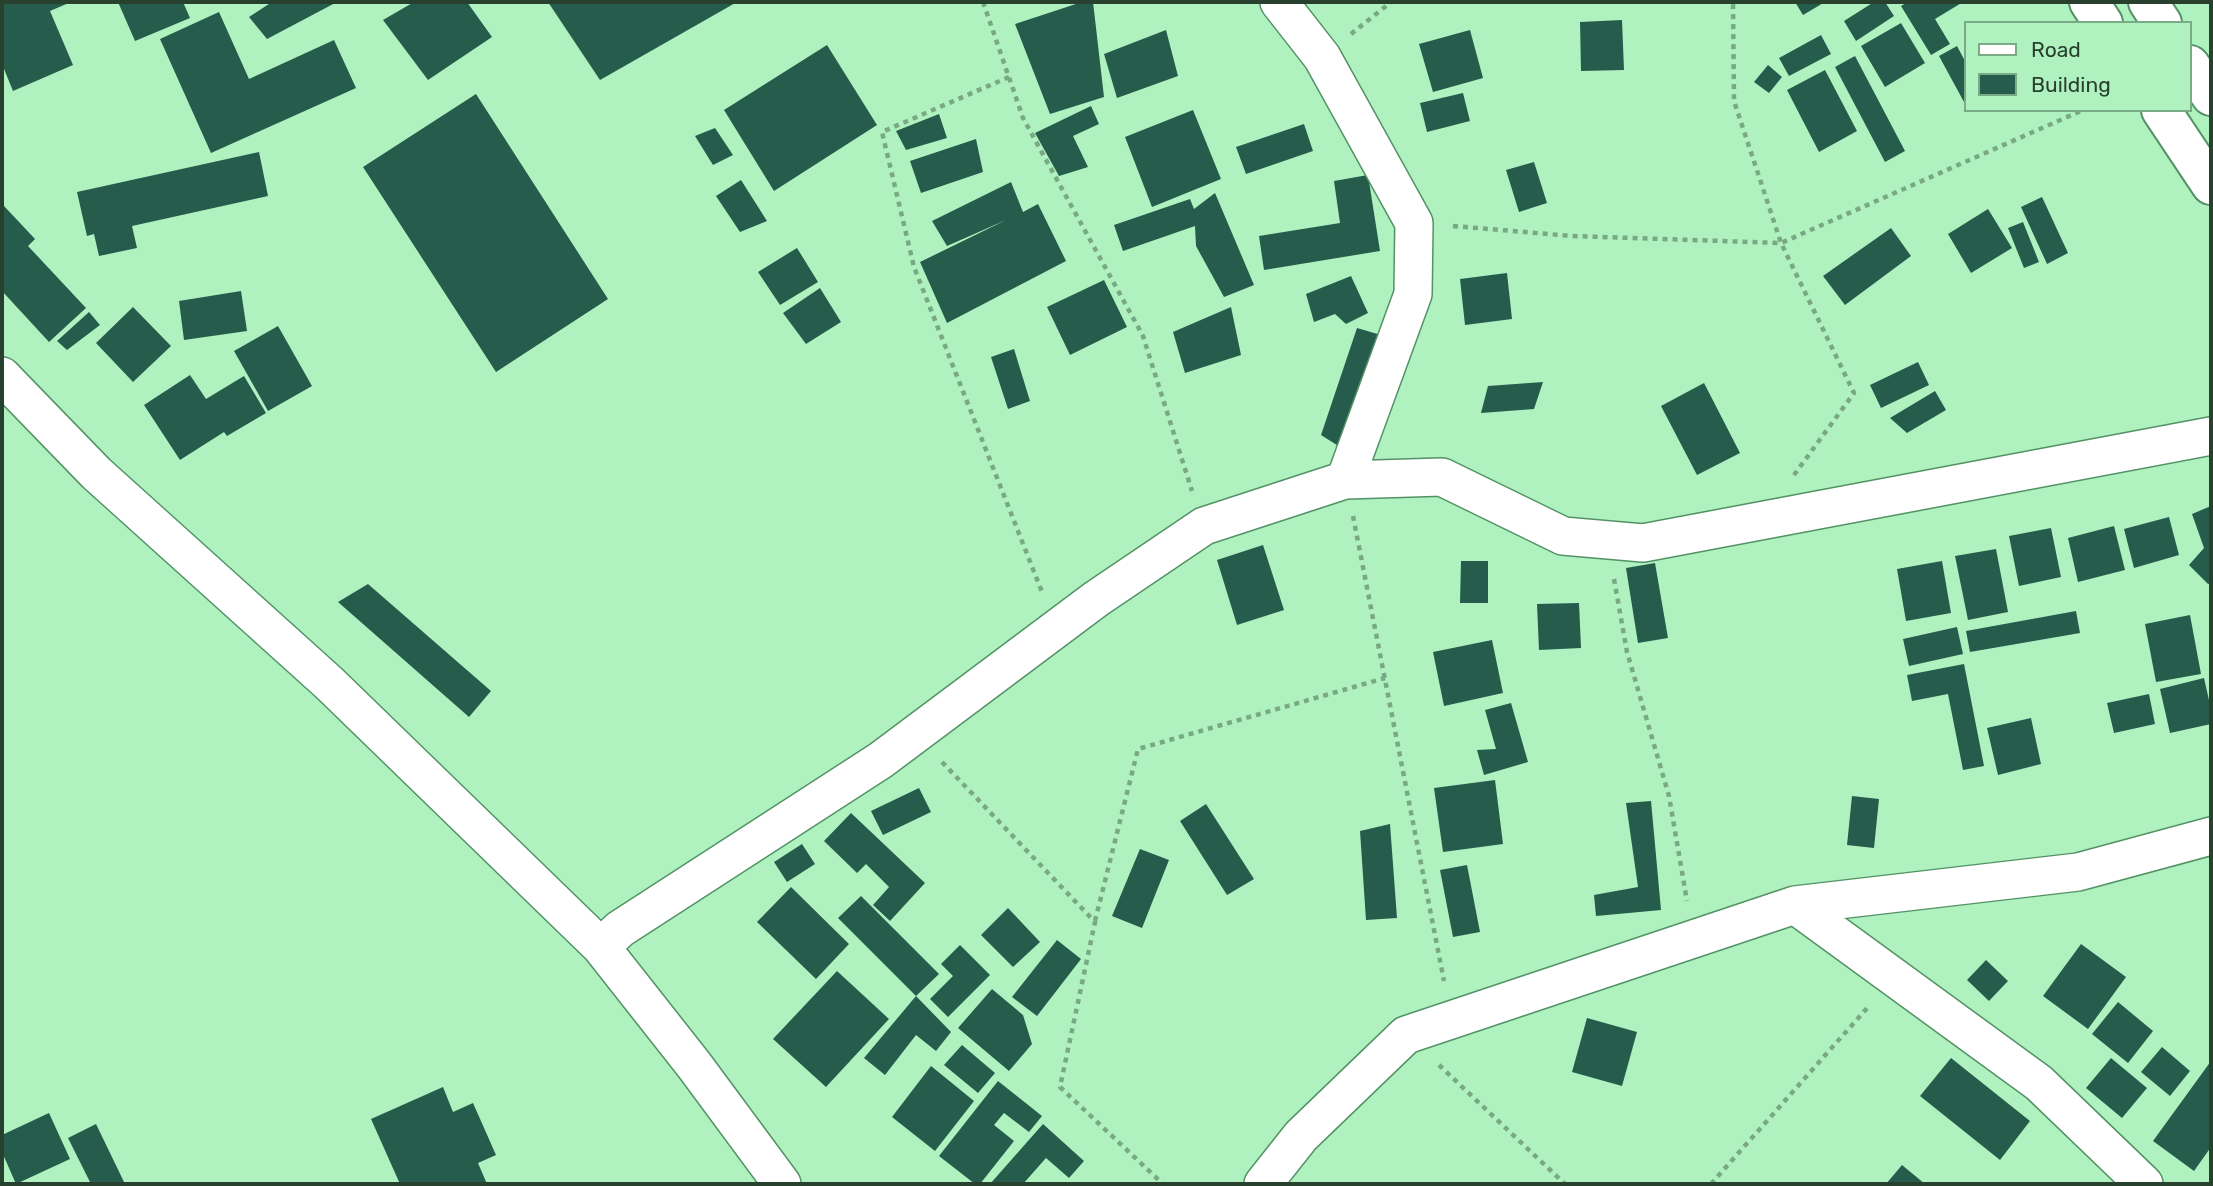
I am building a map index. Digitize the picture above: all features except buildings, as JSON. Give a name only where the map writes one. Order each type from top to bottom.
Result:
[{"type":"main road","points":[[2089,2],[2102,21]]},
{"type":"main road","points":[[2148,2],[2161,21]]},
{"type":"main road","points":[[2192,68],[2211,96]]},
{"type":"main road","points":[[2162,112],[2211,186]]},
{"type":"street","points":[[1279,2],[1322,57],[1414,223],[1413,294],[1345,480]]},
{"type":"street","points":[[2,376],[96,473],[329,683],[601,947],[694,1065],[782,1184]]},
{"type":"street","points":[[601,947],[620,929],[881,760],[1056,629],[1204,526],[1345,480],[1442,477],[1563,536],[1643,544],[2211,436]]},
{"type":"street","points":[[1263,1184],[1301,1136],[1406,1035],[1795,905],[2078,872],[2211,836]]},
{"type":"street","points":[[1795,905],[2039,1083],[2144,1184]]},
{"type":"path","points":[[983,2],[1023,118],[1143,337],[1204,526]]},
{"type":"path","points":[[1322,57],[1391,2]]},
{"type":"path","points":[[1733,2],[1734,100],[1781,243],[1854,393],[1760,522]]},
{"type":"path","points":[[1009,77],[881,132],[914,267],[1056,629]]},
{"type":"path","points":[[1414,223],[1572,236],[1781,243],[2078,112]]},
{"type":"path","points":[[1345,480],[1452,1020]]},
{"type":"path","points":[[1606,540],[1628,652],[1669,796],[1693,939]]},
{"type":"path","points":[[1163,1184],[1060,1087],[1094,922],[1138,749],[1385,678]]},
{"type":"path","points":[[916,734],[1094,922]]},
{"type":"path","points":[[1711,1184],[1895,977]]},
{"type":"path","points":[[1406,1035],[1565,1184]]}]
